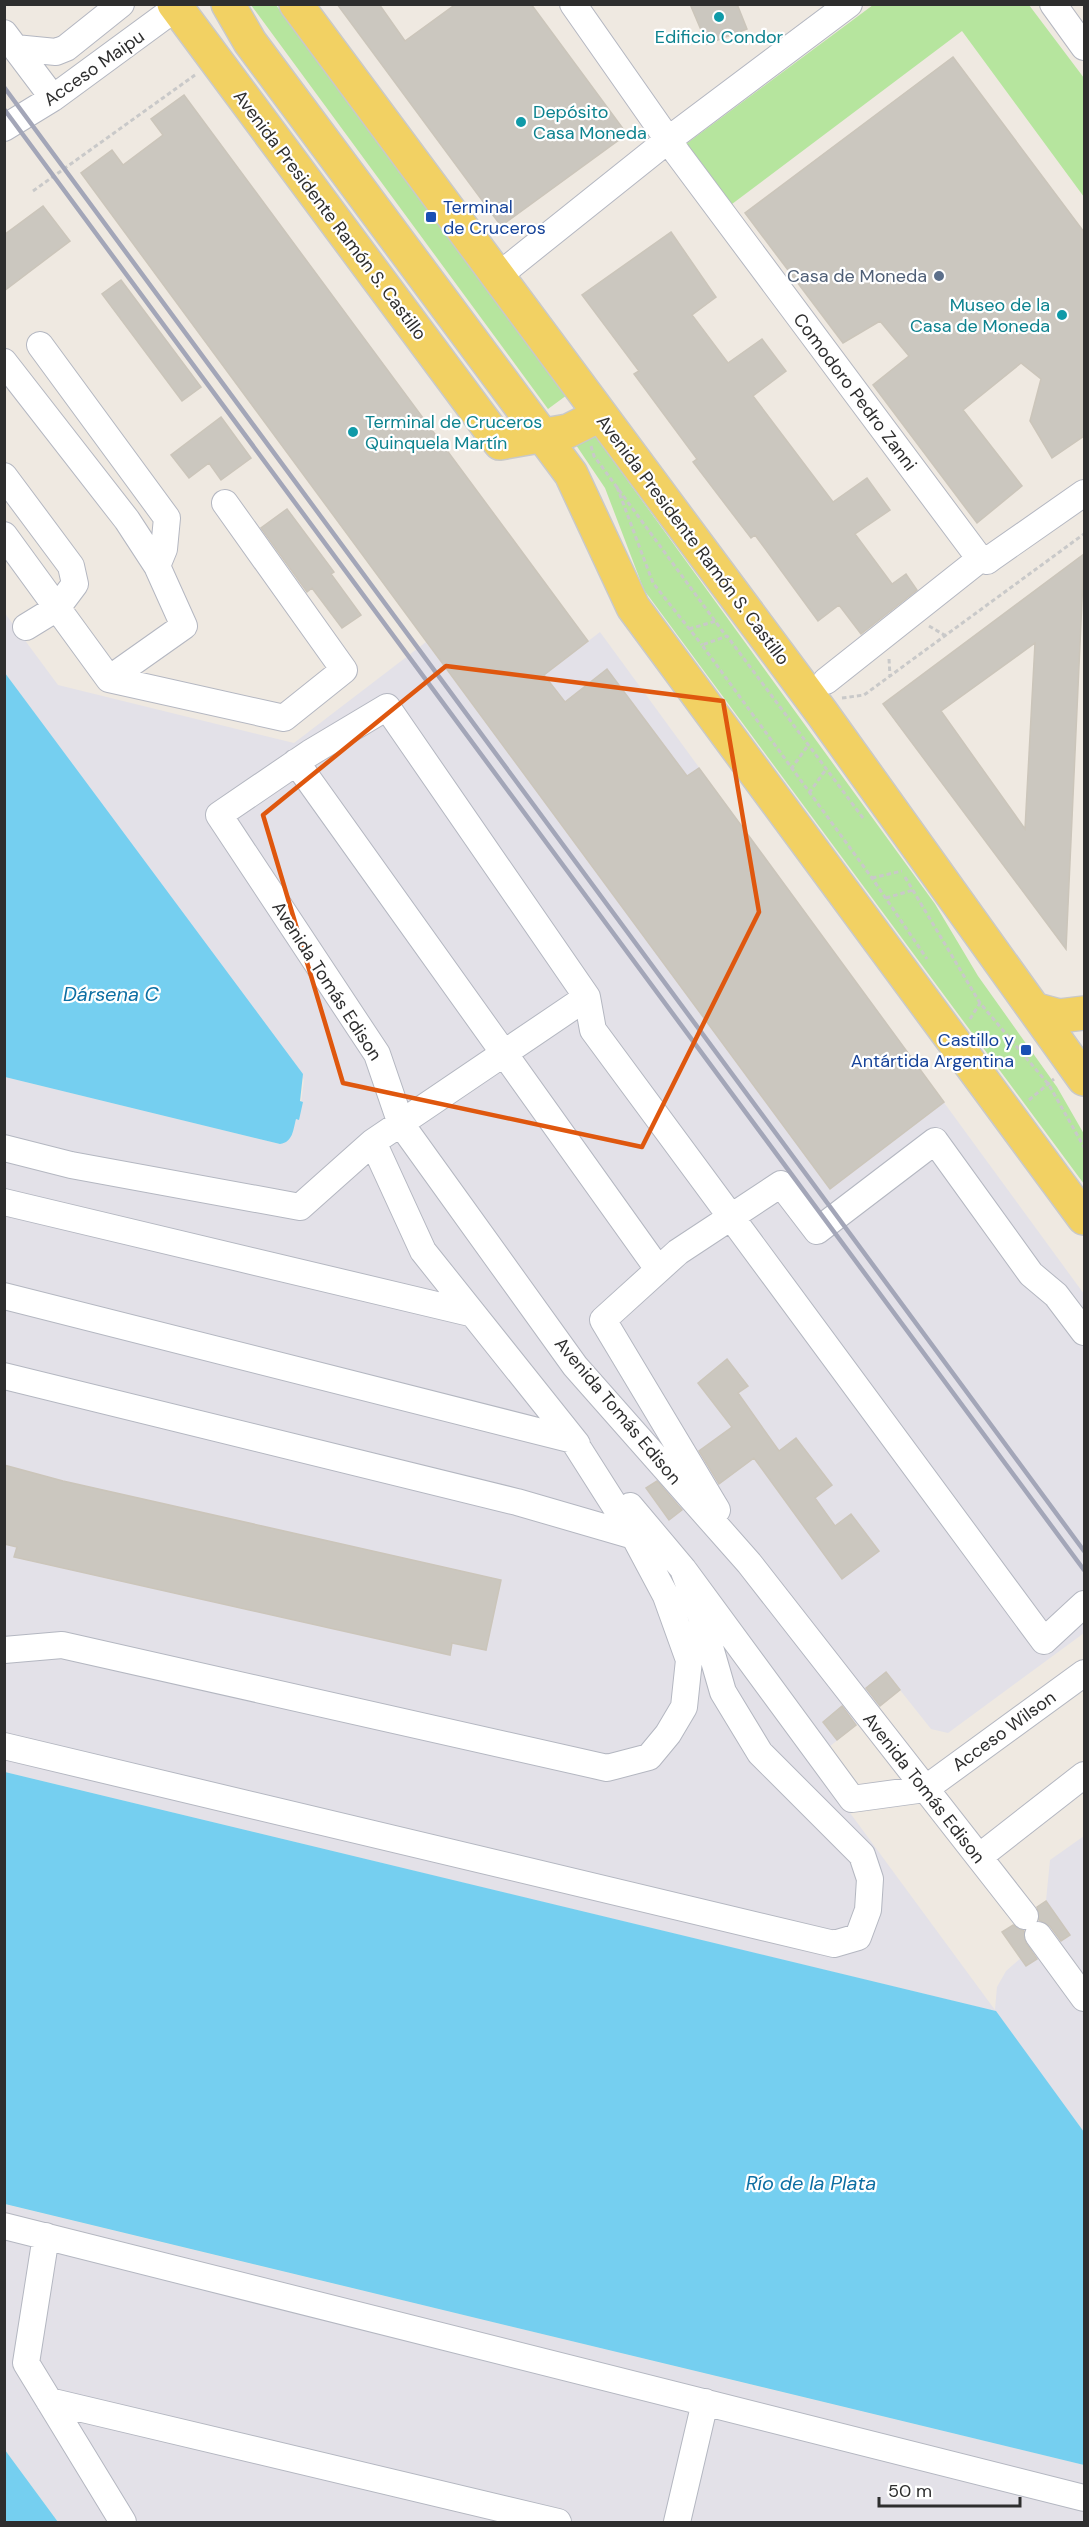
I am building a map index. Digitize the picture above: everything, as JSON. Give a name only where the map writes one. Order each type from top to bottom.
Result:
[{"type":"main road","points":[[228,4],[250,42],[545,436],[584,496],[633,607],[1023,1102],[1084,1218]]},
{"type":"main road","name":"Avenida Presidente Ramón S. Castillo","points":[[296,4],[822,713],[1078,1069]]},
{"type":"main road","name":"Avenida Presidente Ramón S. Castillo","points":[[177,5],[500,443],[545,436]]},
{"type":"main road","points":[[545,436],[556,414],[590,402]]},
{"type":"main road","points":[[1037,1010],[1059,1016],[1084,1013]]},
{"type":"street","points":[[10,40],[56,52],[66,48],[121,4]]},
{"type":"street","name":"Comodoro Pedro Zanni","points":[[573,4],[668,140],[980,559]]},
{"type":"street","points":[[498,276],[668,140],[849,4]]},
{"type":"street","points":[[1053,4],[1084,47]]},
{"type":"street","name":"Acceso Maipu","points":[[4,128],[53,98],[177,5]]},
{"type":"street","points":[[10,40],[53,98]]},
{"type":"street","points":[[40,345],[167,518],[164,549],[157,566]]},
{"type":"street","points":[[4,362],[127,519],[157,566],[184,626],[109,679]]},
{"type":"street","points":[[4,476],[71,566],[75,584],[57,608],[26,627]]},
{"type":"street","points":[[826,681],[980,559],[987,561],[992,558],[1084,493]]},
{"type":"street","points":[[4,535],[14,559],[57,608],[109,679],[284,718],[344,670],[225,503]]},
{"type":"street","points":[[658,1269],[296,762],[387,707],[587,997],[593,1030],[1044,1641],[1084,1604]]},
{"type":"street","name":"Avenida Tomás Edison","points":[[296,762],[219,815],[377,1054],[401,1124],[575,1366],[749,1563],[979,1857],[1084,1998]]},
{"type":"street","points":[[4,1148],[71,1165],[300,1207],[374,1142],[587,997]]},
{"type":"street","points":[[749,1563],[603,1320],[678,1252],[781,1184],[817,1231],[935,1141],[1031,1274],[1056,1295],[1084,1332]]},
{"type":"street","points":[[374,1142],[423,1251],[573,1440],[682,1569],[852,1799],[925,1789]]},
{"type":"street","points":[[4,1202],[470,1313]]},
{"type":"street","points":[[4,1296],[573,1440],[634,1536],[666,1596],[688,1660],[684,1707],[668,1734],[649,1757],[607,1768],[63,1645],[4,1650]]},
{"type":"street","points":[[4,1376],[516,1502],[634,1536]]},
{"type":"street","points":[[4,1746],[834,1944],[858,1937],[868,1910],[870,1879],[862,1855],[760,1753],[723,1692],[701,1616],[682,1569]]},
{"type":"street","name":"Acceso Wilson","points":[[925,1789],[1084,1673]]},
{"type":"street","points":[[979,1857],[1084,1775]]},
{"type":"street","points":[[4,2226],[1084,2498]]},
{"type":"street","points":[[46,2236],[26,2363],[123,2523]]},
{"type":"street","points":[[49,2401],[558,2523]]},
{"type":"street","points":[[677,2523],[705,2402]]},
{"type":"path","points":[[33,191],[199,72],[210,74],[220,66]]},
{"type":"path","points":[[616,482],[653,583],[702,645],[872,878],[930,964]]},
{"type":"path","points":[[822,713],[839,698],[864,695],[1084,534]]},
{"type":"path","points":[[689,629],[716,621]]},
{"type":"path","points":[[702,645],[727,636],[868,824]]},
{"type":"path","points":[[791,769],[809,744]]},
{"type":"path","points":[[808,793],[827,768]]},
{"type":"path","points":[[895,862],[980,1003],[1049,1085],[1084,1146]]},
{"type":"path","points":[[872,878],[902,871]]},
{"type":"path","points":[[886,898],[913,890]]},
{"type":"path","points":[[962,1011],[969,1021],[980,1003]]},
{"type":"path","points":[[1023,1102],[1078,1069]]},
{"type":"highlighted area","points":[[446,666],[723,701],[759,912],[642,1147],[343,1083],[263,815]]},
{"type":"shaded area","points":[[4,612],[58,685],[294,743],[426,642],[492,731],[552,686],[544,675],[600,632],[1084,1294],[1084,1633],[948,1733],[931,1729],[900,1690],[829,1747],[817,1768],[995,2010],[997,1987],[1006,1971],[1021,1958],[1015,1950],[1058,1919],[1046,1901],[1050,1860],[1084,1836],[1084,2132],[995,2011],[5,1772],[5,1077],[280,1144],[296,1118],[299,1119],[304,1080],[5,673]]},
{"type":"shaded area","points":[[4,2204],[1084,2465],[1084,2522],[58,2522],[5,2450]]},
{"type":"green space","points":[[251,5],[276,5],[567,395],[548,409]]},
{"type":"green space","points":[[873,5],[1029,5],[1084,78],[1084,197],[962,31],[728,207],[682,147]]},
{"type":"green space","points":[[593,433],[935,904],[978,976],[1057,1087],[1084,1134],[1084,1184],[644,590],[605,488],[574,442]]},
{"type":"water","name":"Dársena C","points":[[5,673],[303,1074],[300,1101],[303,1102],[299,1120],[296,1119],[288,1141],[280,1144],[5,1077]]},
{"type":"water","name":"Río de la Plata","points":[[5,1772],[996,2011],[1084,2132],[1084,2465],[5,2204]]},
{"type":"water","points":[[5,2450],[58,2522],[5,2522]]},
{"type":"building","name":"Depósito Casa Moneda","points":[[337,4],[379,4],[405,41],[456,4],[531,4],[627,134],[501,226]]},
{"type":"building","name":"Edificio Condor","points":[[690,4],[737,4],[747,29],[707,44]]},
{"type":"building","name":"Casa de Moneda","points":[[953,57],[1084,232],[1084,436],[1052,458],[1030,421],[1041,379],[1021,363],[963,410],[1022,486],[977,523],[873,385],[909,356],[880,321],[843,343],[745,213]]},
{"type":"building","points":[[184,95],[588,641],[544,675],[565,702],[607,669],[687,776],[699,768],[944,1102],[830,1189],[81,173],[112,150],[123,165],[163,135],[151,119]]},
{"type":"building","points":[[43,206],[70,241],[4,291],[4,235]]},
{"type":"building","points":[[671,232],[716,297],[692,315],[728,363],[762,339],[786,371],[753,396],[833,502],[867,478],[890,510],[855,534],[892,584],[906,574],[917,590],[861,634],[839,605],[818,621],[755,535],[751,538],[693,462],[697,459],[634,374],[639,371],[582,295]]},
{"type":"building","points":[[121,280],[201,387],[182,401],[102,294]]},
{"type":"building","points":[[221,417],[251,458],[221,480],[209,463],[189,478],[171,455]]},
{"type":"building","points":[[287,509],[334,572],[331,574],[361,615],[342,628],[312,588],[307,592],[261,528]]},
{"type":"building","points":[[1084,554],[1066,949],[883,704]],"holes":[[[1035,643],[1025,829],[941,711]]]},
{"type":"building","points":[[727,1359],[748,1386],[738,1393],[779,1451],[796,1438],[832,1485],[815,1498],[835,1526],[851,1514],[879,1551],[842,1579],[754,1458],[719,1484],[699,1451],[732,1427],[698,1383]]},
{"type":"building","points":[[4,1465],[63,1481],[501,1580],[486,1650],[452,1643],[450,1655],[14,1557],[17,1547],[4,1544]]},
{"type":"building","points":[[657,1481],[682,1510],[669,1520],[646,1488]]},
{"type":"building","points":[[886,1672],[900,1690],[880,1706],[866,1688]]},
{"type":"building","points":[[842,1706],[856,1725],[837,1740],[823,1722]]},
{"type":"building","points":[[1046,1901],[1070,1935],[1061,1941],[1050,1926],[1039,1920],[1037,1907]]},
{"type":"building","points":[[1013,1925],[1024,1931],[1026,1943],[1037,1959],[1026,1966],[1002,1932]]},
{"type":"railway","points":[[4,87],[1084,1551]]},
{"type":"railway","points":[[4,109],[1084,1570]]},
{"type":"place","name":"Edificio Condor","points":[[719,17]]},
{"type":"place","name":"Depósito Casa Moneda","points":[[521,122]]},
{"type":"place","name":"Terminal de Cruceros","points":[[431,217]]},
{"type":"place","name":"Casa de Moneda","points":[[939,276]]},
{"type":"place","name":"Museo de la Casa de Moneda","points":[[1062,315]]},
{"type":"place","name":"Terminal de Cruceros Quinquela Martín","points":[[353,432]]},
{"type":"place","name":"Castillo y Antártida Argentina","points":[[1026,1050]]}]
